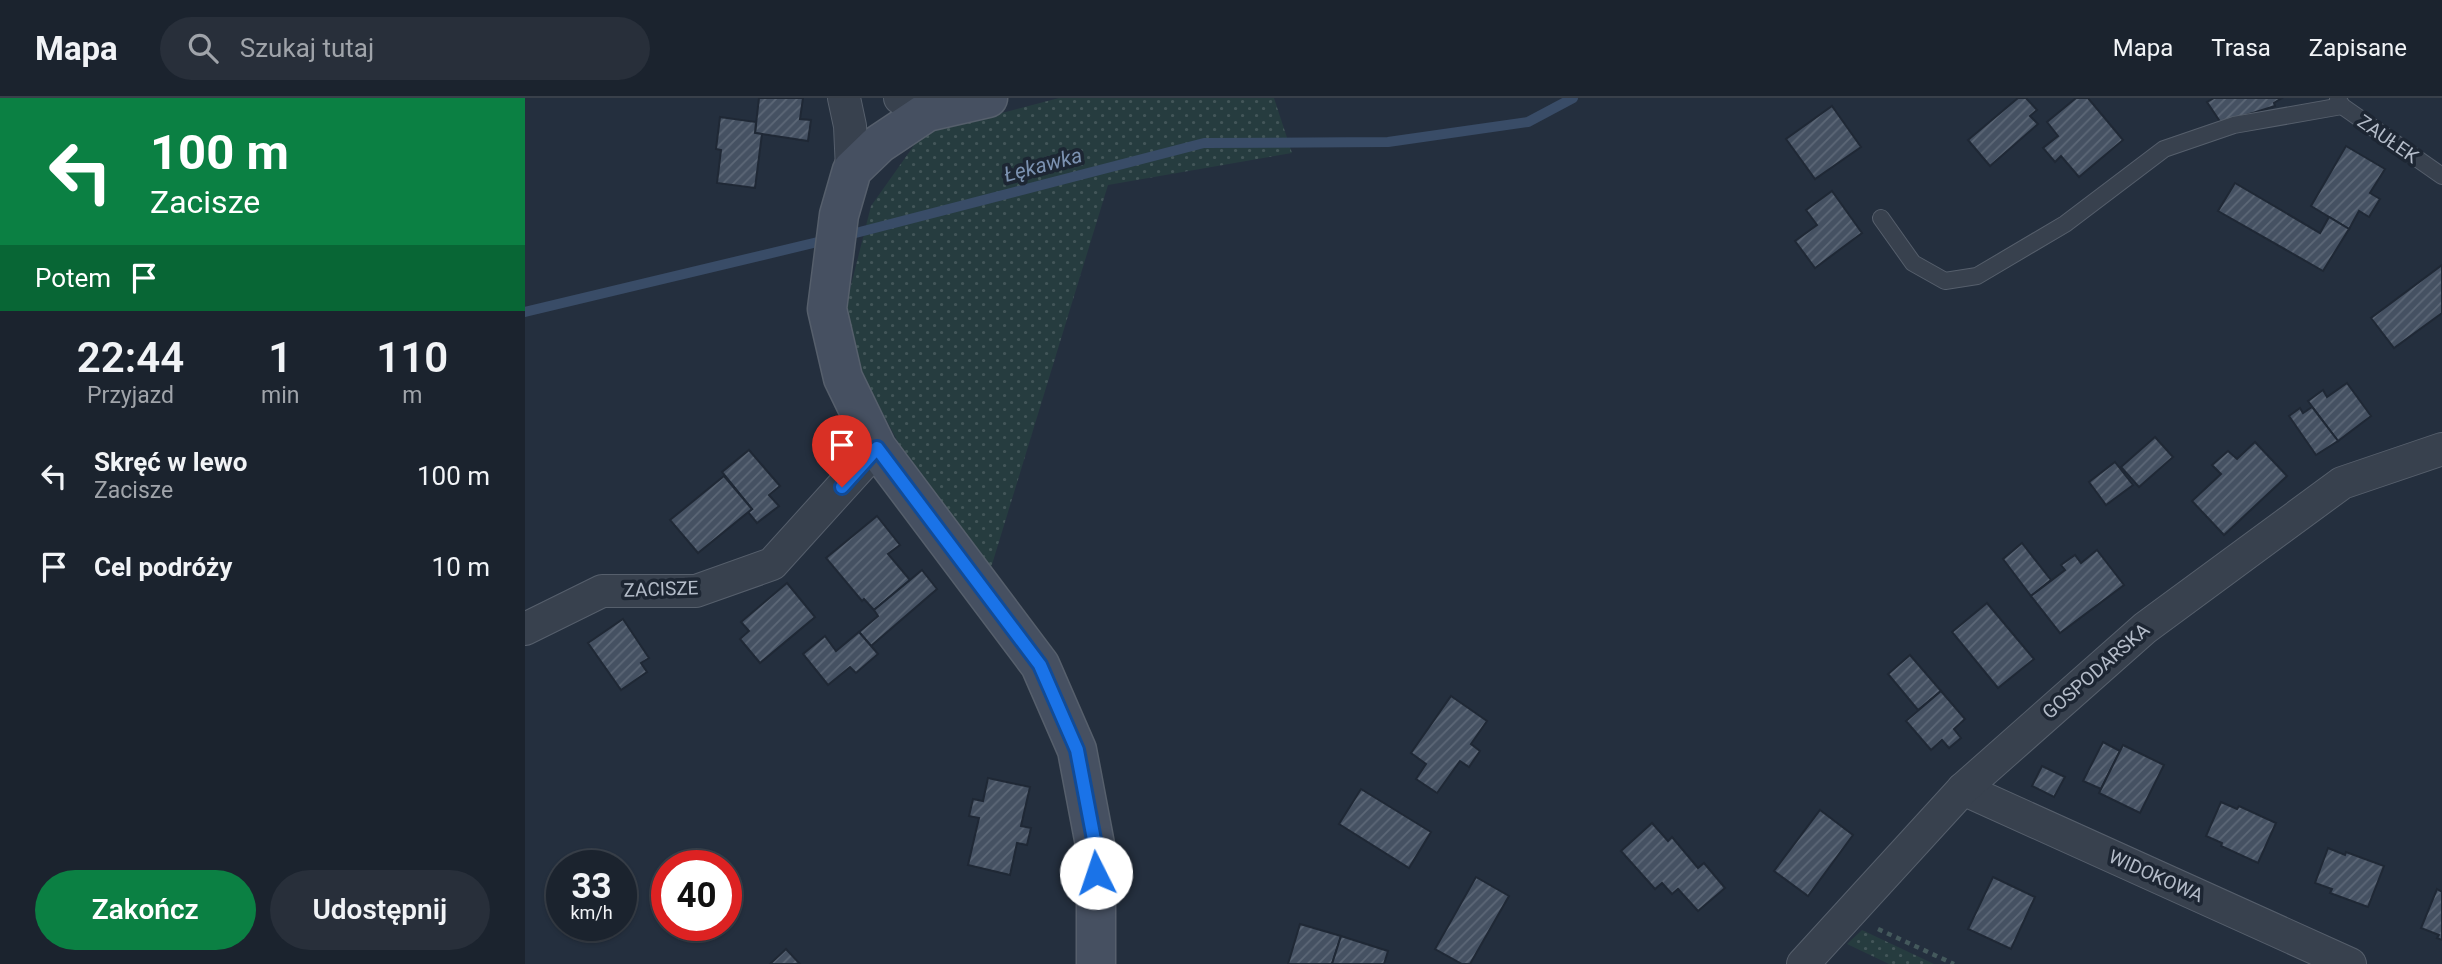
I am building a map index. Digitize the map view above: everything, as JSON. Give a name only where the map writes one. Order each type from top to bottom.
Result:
[{"type":"street","points":[[844,98],[850,126],[852,170],[839,215],[827,309],[843,378],[877,448],[1040,665],[1077,750],[1096,850],[1096,964]]},
{"type":"street","points":[[852,170],[914,105],[988,98]]},
{"type":"street","name":"ZACISZE","points":[[525,629],[602,591],[696,591],[772,564],[877,448]]},
{"type":"street","name":"GOSPODARSKA","points":[[1803,964],[1963,789],[2145,628],[2342,483],[2442,449]]},
{"type":"street","name":"WIDOKOWA","points":[[1963,789],[2350,964]]},
{"type":"lane","name":"ZAUŁEK","points":[[2340,102],[2442,176]]},
{"type":"lane","points":[[1881,218],[1913,263],[1945,281],[1977,276],[2065,224],[2164,149],[2234,125],[2340,102]]},
{"type":"path","points":[[1848,915],[1954,964]]},
{"type":"green space","points":[[1059,98],[1274,98],[1292,153],[1108,185],[990,571],[909,463],[859,368],[845,309],[871,206],[922,134]]},
{"type":"green space","points":[[1862,930],[1934,964],[1889,964],[1847,944]]},
{"type":"building","points":[[759,98],[803,98],[800,119],[811,120],[808,141],[755,133]]},
{"type":"building","points":[[2018,98],[2026,98],[2037,110],[2030,116],[2038,124],[1990,166],[1968,140]]},
{"type":"building","points":[[2076,98],[2088,98],[2123,140],[2079,177],[2061,156],[2055,162],[2043,148],[2058,136],[2047,122]]},
{"type":"building","points":[[2214,98],[2282,98],[2274,103],[2275,106],[2221,123],[2207,102]]},
{"type":"building","points":[[1832,106],[1861,147],[1815,179],[1786,139]]},
{"type":"building","points":[[720,117],[756,122],[755,133],[762,134],[755,188],[717,183],[721,150],[716,149]]},
{"type":"building","points":[[2346,146],[2385,169],[2370,193],[2380,199],[2369,217],[2359,211],[2349,229],[2311,206]]},
{"type":"building","points":[[2235,183],[2320,233],[2329,217],[2349,229],[2323,271],[2218,211]]},
{"type":"building","points":[[1832,191],[1862,233],[1815,268],[1795,241],[1817,225],[1806,210]]},
{"type":"building","points":[[2442,265],[2442,313],[2394,348],[2371,318]]},
{"type":"building","points":[[2347,383],[2371,416],[2338,441],[2308,401],[2323,390],[2327,397]]},
{"type":"building","points":[[2312,407],[2338,441],[2316,455],[2289,416],[2300,408],[2303,413]]},
{"type":"building","points":[[2155,437],[2173,457],[2139,487],[2121,467]]},
{"type":"building","points":[[2255,442],[2287,476],[2224,535],[2192,501],[2221,474],[2212,465],[2228,451],[2237,459]]},
{"type":"building","points":[[749,450],[780,486],[769,495],[779,506],[757,523],[748,512],[752,509],[722,472]]},
{"type":"building","points":[[2115,462],[2133,485],[2106,505],[2089,482]]},
{"type":"building","points":[[724,476],[752,509],[698,553],[670,520]]},
{"type":"building","points":[[877,516],[900,545],[888,554],[910,580],[874,610],[864,599],[862,601],[826,558]]},
{"type":"building","points":[[2022,543],[2051,580],[2031,596],[2003,559]]},
{"type":"building","points":[[2097,550],[2124,585],[2060,633],[2031,596],[2065,570],[2061,565],[2075,555],[2081,563]]},
{"type":"building","points":[[922,570],[937,589],[871,646],[859,632],[878,616],[874,610]]},
{"type":"building","points":[[787,583],[815,617],[760,663],[740,639],[749,631],[741,622]]},
{"type":"building","points":[[1987,603],[2034,659],[1998,688],[1952,632]]},
{"type":"building","points":[[623,619],[649,658],[641,663],[647,672],[621,690],[588,643]]},
{"type":"building","points":[[859,632],[878,654],[856,673],[850,667],[828,685],[803,654],[825,636],[836,651]]},
{"type":"building","points":[[1910,655],[1941,691],[1918,710],[1888,674]]},
{"type":"building","points":[[1941,691],[1965,719],[1954,729],[1961,738],[1949,748],[1942,740],[1931,750],[1906,721]]},
{"type":"building","points":[[1451,696],[1487,721],[1471,744],[1480,751],[1469,767],[1460,761],[1437,793],[1416,779],[1426,764],[1411,753]]},
{"type":"building","points":[[2103,742],[2120,751],[2101,789],[2083,781]]},
{"type":"building","points":[[2123,745],[2164,765],[2140,813],[2099,793]]},
{"type":"building","points":[[2042,766],[2065,777],[2054,797],[2032,786]]},
{"type":"building","points":[[988,778],[1030,787],[1021,826],[1031,828],[1027,845],[1017,843],[1010,875],[968,865],[979,818],[969,816],[973,799],[983,801]]},
{"type":"building","points":[[1361,789],[1431,832],[1409,868],[1339,824]]},
{"type":"building","points":[[2221,802],[2237,809],[2239,806],[2276,823],[2258,863],[2206,836]]},
{"type":"building","points":[[1820,810],[1853,835],[1808,896],[1774,871]]},
{"type":"building","points":[[1652,823],[1668,841],[1672,837],[1698,868],[1704,863],[1725,888],[1698,911],[1678,889],[1672,894],[1662,883],[1655,889],[1621,851]]},
{"type":"building","points":[[2328,848],[2384,866],[2368,907],[2330,893],[2332,889],[2315,883]]},
{"type":"building","points":[[1476,877],[1509,896],[1470,964],[1462,964],[1435,949]]},
{"type":"building","points":[[1993,877],[2035,897],[2011,949],[1968,929]]},
{"type":"building","points":[[2437,889],[2442,892],[2442,940],[2437,938],[2439,935],[2421,928]]},
{"type":"building","points":[[1300,924],[1341,936],[1332,964],[1288,964]]},
{"type":"building","points":[[1341,936],[1388,951],[1384,964],[1332,964]]},
{"type":"building","points":[[786,949],[800,964],[770,964]]},
{"type":"waterway","name":"Łękawka","points":[[844,236],[1204,143],[1388,142],[1528,122],[1573,98]]},
{"type":"waterway","name":"Łękawka","points":[[525,312],[826,240]]},
{"type":"route","points":[[842,487],[877,448],[1040,665],[1077,750],[1096,850],[1096,873]]}]
